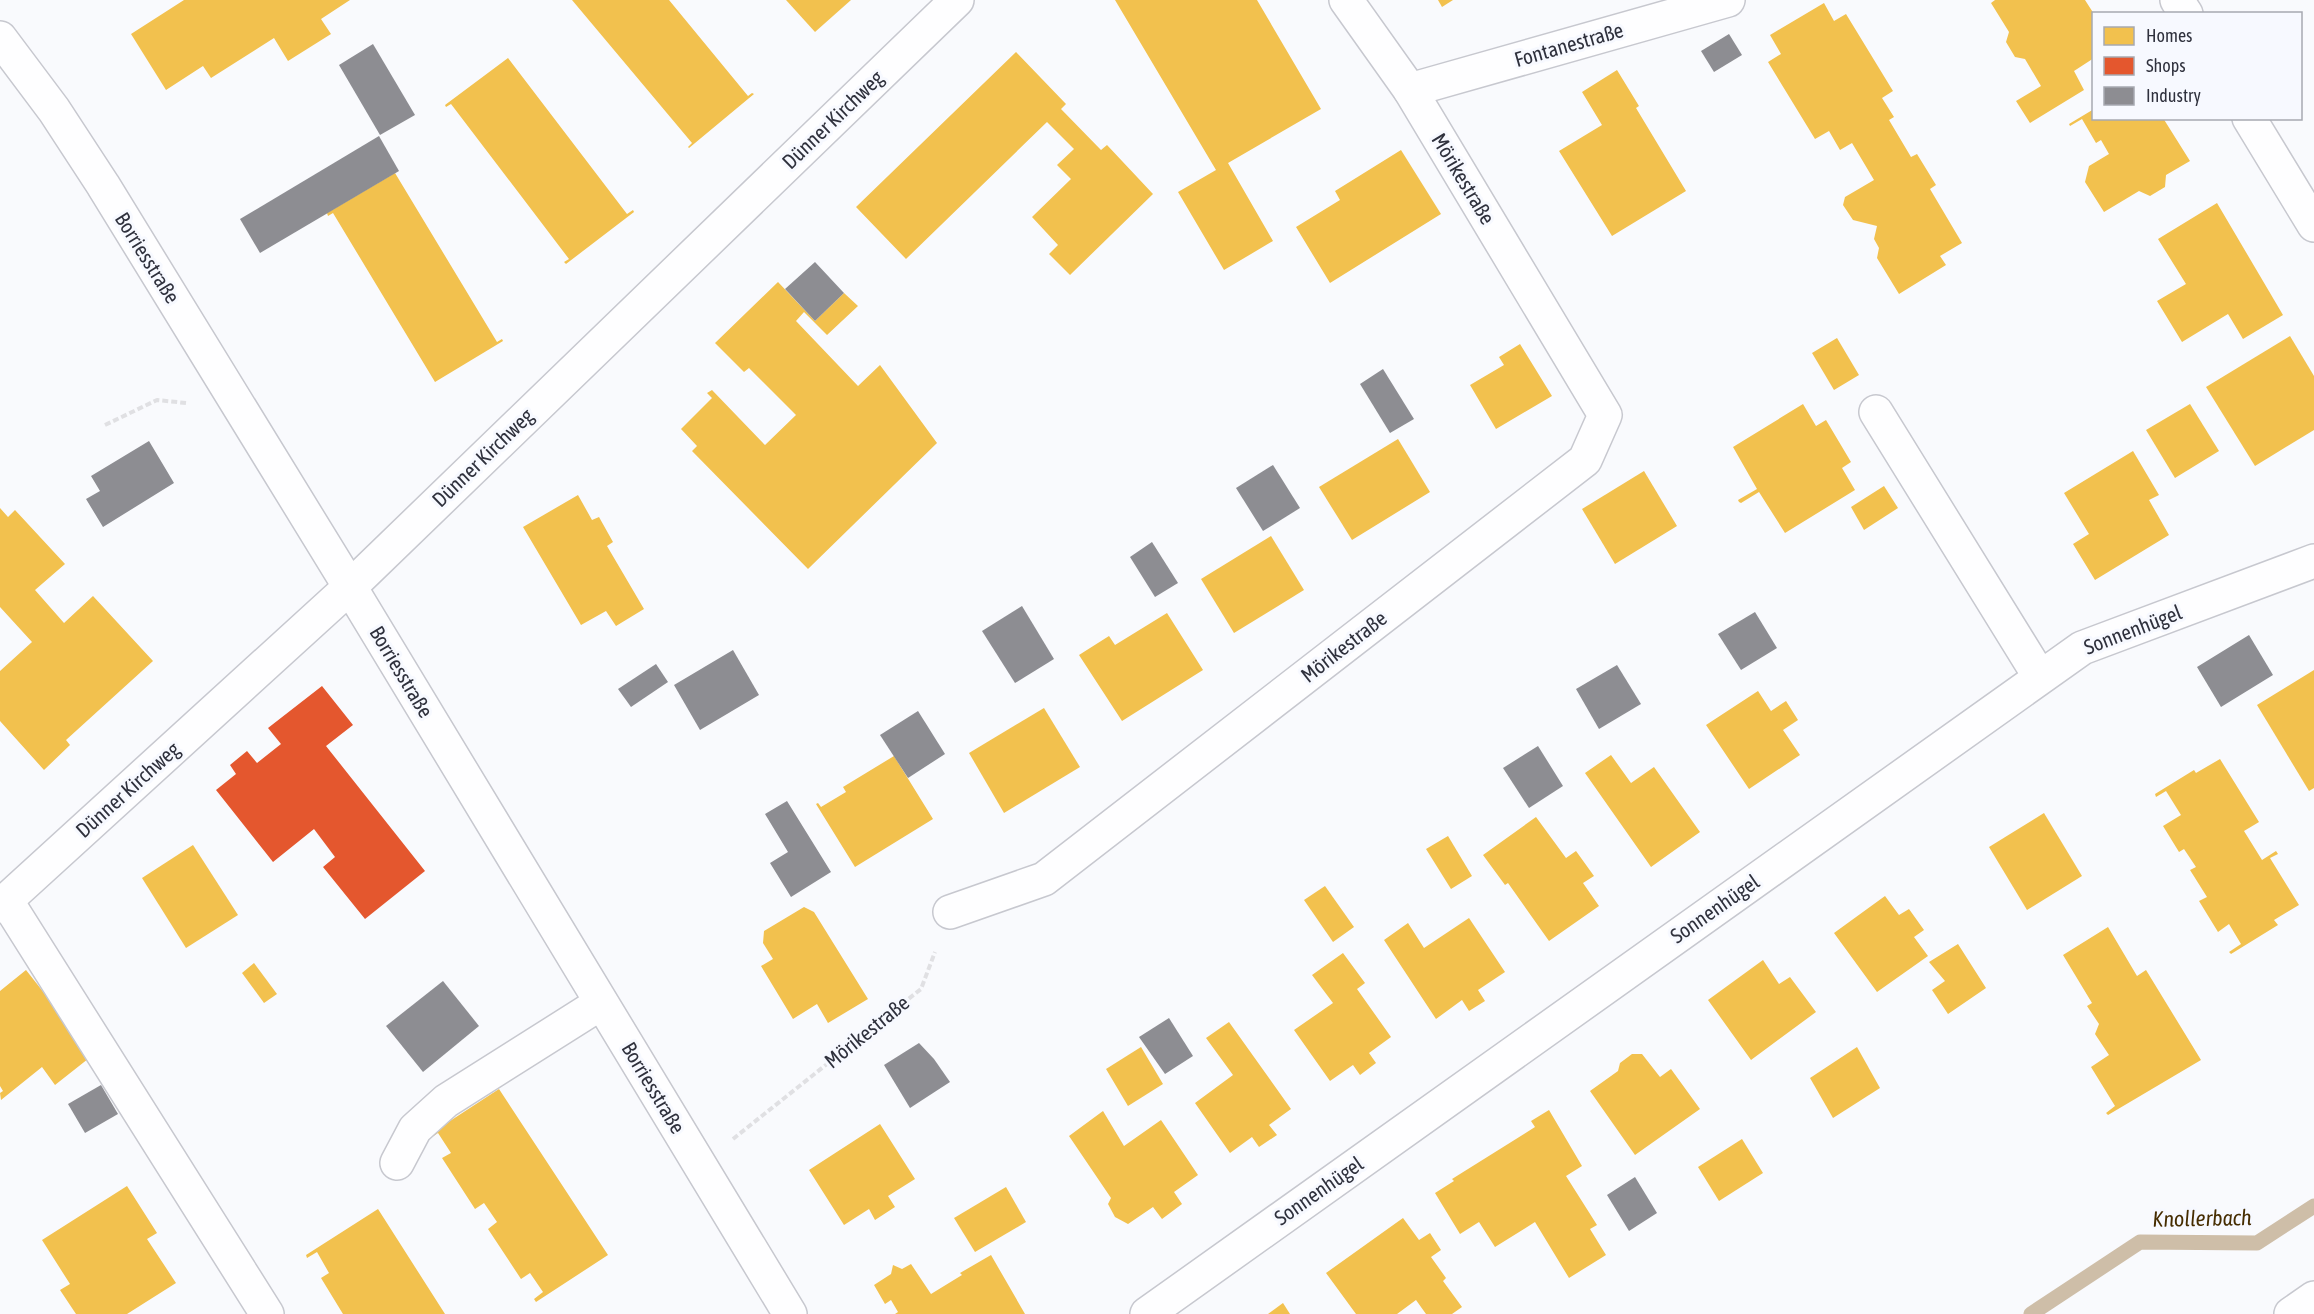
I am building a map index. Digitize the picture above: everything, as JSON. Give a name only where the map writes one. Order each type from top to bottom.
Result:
[{"type":"street","name":"Dünner Kirchweg","points":[[3,903],[350,587],[957,0]]},
{"type":"street","name":"Mörikestraße","points":[[950,912],[1044,879],[1585,460],[1605,415],[1410,90],[1346,0]]},
{"type":"street","name":"Fontanestraße","points":[[1410,90],[1728,0]]},
{"type":"street","name":"Borriesstraße","points":[[0,38],[54,110],[225,384],[790,1314]]},
{"type":"street","points":[[2250,120],[2314,225]]},
{"type":"street","points":[[1876,412],[2040,677]]},
{"type":"street","name":"Sonnenhügel","points":[[1147,1314],[2082,648],[2314,561]]},
{"type":"street","points":[[3,903],[267,1314]]},
{"type":"street","points":[[398,1163],[415,1130],[446,1101],[601,1003]]},
{"type":"street","points":[[2291,1314],[2314,1298]]},
{"type":"path","points":[[105,425],[157,400],[190,403],[225,384]]},
{"type":"path","name":"Mörikestraße","points":[[700,1166],[921,989],[950,912]]},
{"type":"building: Homes","points":[[184,0],[350,0],[321,19],[331,34],[288,61],[274,38],[211,78],[203,66],[166,90],[131,34]]},
{"type":"building: Homes","points":[[572,0],[669,0],[748,96],[754,94],[689,148],[692,143]]},
{"type":"building: Homes","points":[[786,0],[851,0],[815,32]]},
{"type":"building: Homes","points":[[1115,0],[1257,0],[1321,109],[1228,163],[1273,241],[1224,270],[1178,192],[1216,170]]},
{"type":"building: Homes","points":[[1438,0],[1453,0],[1442,7]]},
{"type":"building: Homes","points":[[1995,0],[2085,0],[2093,12],[2092,59],[2074,71],[2084,90],[2030,123],[2016,101],[2041,86],[2025,59],[2015,57],[2006,42],[2009,32],[1991,3]]},
{"type":"building: Homes","points":[[1824,3],[1834,21],[1846,14],[1893,91],[1882,98],[1894,117],[1889,120],[1911,157],[1917,154],[1936,185],[1930,189],[1962,243],[1940,256],[1946,265],[1899,294],[1877,258],[1879,248],[1874,239],[1877,226],[1853,220],[1843,205],[1845,197],[1874,180],[1852,143],[1840,150],[1829,131],[1815,139],[1768,62],[1781,54],[1770,35]]},
{"type":"building: Homes","points":[[1016,52],[1066,104],[1061,109],[1101,150],[1107,145],[1153,194],[1070,275],[1049,254],[1058,245],[1032,217],[1071,179],[1057,165],[1074,149],[1047,122],[906,259],[856,207]]},
{"type":"building: Homes","points":[[508,58],[627,214],[633,210],[634,212],[566,264],[564,262],[569,259],[451,104],[446,107],[445,105]]},
{"type":"building: Homes","points":[[1617,70],[1639,106],[1636,108],[1686,191],[1612,236],[1559,151],[1602,125],[1582,92]]},
{"type":"building: Homes","points":[[2092,110],[2092,120],[2164,120],[2190,161],[2166,175],[2165,187],[2150,196],[2139,191],[2104,212],[2085,182],[2089,166],[2109,154],[2101,140],[2096,143],[2082,119],[2070,126],[2069,124]]},
{"type":"building: Homes","points":[[1401,150],[1441,214],[1330,283],[1296,227],[1340,200],[1335,191]]},
{"type":"building: Homes","points":[[395,173],[497,342],[502,339],[503,341],[435,382],[333,213],[328,216],[327,213]]},
{"type":"building: Homes","points":[[2217,203],[2283,315],[2243,339],[2228,314],[2182,342],[2157,301],[2186,284],[2158,239]]},
{"type":"building: Homes","points":[[778,282],[815,321],[844,293],[858,306],[827,335],[804,312],[796,321],[858,386],[880,365],[937,443],[808,569],[692,451],[697,446],[681,429],[712,398],[707,393],[712,390],[765,445],[796,415],[749,368],[744,372],[715,343]]},
{"type":"building: Homes","points":[[2290,336],[2314,376],[2314,430],[2255,466],[2206,387]]},
{"type":"building: Homes","points":[[1837,338],[1859,375],[1834,390],[1812,353]]},
{"type":"building: Homes","points":[[1520,344],[1552,396],[1496,429],[1470,385],[1504,365],[1499,357]]},
{"type":"building: Homes","points":[[1803,404],[1816,426],[1826,420],[1851,462],[1842,468],[1855,490],[1785,533],[1759,492],[1739,502],[1738,500],[1757,489],[1733,447]]},
{"type":"building: Homes","points":[[2190,404],[2219,451],[2175,478],[2146,430]]},
{"type":"building: Homes","points":[[1398,439],[1430,492],[1352,540],[1319,487]]},
{"type":"building: Homes","points":[[2133,451],[2159,495],[2149,500],[2169,535],[2095,580],[2073,544],[2089,534],[2064,493]]},
{"type":"building: Homes","points":[[1644,471],[1677,526],[1615,564],[1582,509]]},
{"type":"building: Homes","points":[[1884,486],[1898,508],[1864,530],[1851,507]]},
{"type":"building: Homes","points":[[578,495],[592,520],[599,517],[613,542],[607,546],[644,609],[616,626],[606,611],[581,625],[523,527]]},
{"type":"building: Homes","points":[[0,508],[8,517],[15,510],[65,564],[35,590],[64,623],[93,596],[153,661],[66,740],[70,745],[44,770],[0,721],[0,671],[32,642],[0,607]]},
{"type":"building: Homes","points":[[1271,536],[1304,590],[1234,633],[1201,579]]},
{"type":"building: Homes","points":[[1167,613],[1203,670],[1122,721],[1079,655],[1109,636],[1115,645]]},
{"type":"building: Homes","points":[[2314,670],[2314,788],[2309,791],[2257,705]]},
{"type":"building: Homes","points":[[1758,691],[1771,711],[1786,701],[1798,720],[1783,730],[1800,755],[1749,789],[1706,725]]},
{"type":"building: Homes","points":[[1044,708],[1080,767],[1004,813],[969,753]]},
{"type":"building: Homes","points":[[1611,755],[1631,783],[1654,767],[1700,832],[1651,867],[1585,773]]},
{"type":"building: Homes","points":[[894,756],[933,819],[855,867],[816,804],[818,803],[821,807],[846,792],[843,787]]},
{"type":"building: Homes","points":[[2220,759],[2259,822],[2244,831],[2262,860],[2276,851],[2278,854],[2270,858],[2299,905],[2274,920],[2278,925],[2231,954],[2229,952],[2241,944],[2229,924],[2218,932],[2199,901],[2207,897],[2190,870],[2196,867],[2184,849],[2179,852],[2163,826],[2181,815],[2166,791],[2156,797],[2155,794],[2194,770],[2196,773]]},
{"type":"building: Homes","points":[[2044,813],[2082,876],[2027,910],[1989,847]]},
{"type":"building: Homes","points":[[1536,817],[1566,858],[1576,851],[1594,876],[1583,883],[1599,906],[1549,941],[1508,883],[1505,885],[1483,855]]},
{"type":"building: Homes","points":[[1448,836],[1472,876],[1451,889],[1426,849]]},
{"type":"building: Homes","points":[[193,845],[238,915],[186,948],[142,878]]},
{"type":"building: Homes","points":[[1325,886],[1354,927],[1333,942],[1304,900]]},
{"type":"building: Homes","points":[[1885,896],[1899,915],[1909,909],[1924,930],[1914,937],[1928,956],[1877,992],[1834,933]]},
{"type":"building: Homes","points":[[804,907],[814,912],[868,999],[828,1023],[817,1004],[793,1019],[761,966],[773,959],[763,943],[764,931]]},
{"type":"building: Homes","points":[[1469,918],[1505,972],[1478,990],[1485,1001],[1469,1011],[1462,1000],[1436,1019],[1384,940],[1408,923],[1424,948]]},
{"type":"building: Homes","points":[[2108,927],[2137,976],[2146,970],[2201,1060],[2108,1115],[2106,1113],[2115,1106],[2091,1067],[2109,1055],[2095,1034],[2099,1024],[2087,1006],[2092,1003],[2063,955]]},
{"type":"building: Homes","points":[[1958,944],[1986,988],[1948,1014],[1932,990],[1945,981],[1929,962]]},
{"type":"building: Homes","points":[[1343,953],[1365,983],[1357,989],[1391,1037],[1369,1053],[1376,1063],[1360,1075],[1353,1065],[1330,1081],[1294,1030],[1333,1003],[1312,975]]},
{"type":"building: Homes","points":[[1763,960],[1779,984],[1790,977],[1816,1012],[1751,1060],[1708,1000]]},
{"type":"building: Homes","points":[[254,963],[277,994],[264,1003],[242,973]]},
{"type":"building: Homes","points":[[26,970],[93,1055],[55,1085],[42,1067],[1,1100],[0,1093],[3,1091],[0,1086],[0,991]]},
{"type":"building: Homes","points":[[1229,1022],[1291,1109],[1269,1125],[1277,1135],[1259,1147],[1252,1137],[1230,1153],[1195,1103],[1233,1075],[1206,1038]]},
{"type":"building: Homes","points":[[1141,1047],[1163,1084],[1128,1106],[1106,1069]]},
{"type":"building: Homes","points":[[1857,1047],[1880,1088],[1833,1118],[1810,1078]]},
{"type":"building: Homes","points":[[1632,1054],[1642,1054],[1660,1077],[1671,1069],[1700,1109],[1635,1155],[1590,1091],[1618,1071],[1620,1063]]},
{"type":"building: Homes","points":[[499,1089],[608,1255],[536,1302],[534,1299],[543,1292],[530,1273],[521,1279],[488,1229],[497,1222],[484,1203],[475,1209],[442,1158],[451,1153],[438,1133],[429,1139],[427,1136]]},
{"type":"building: Homes","points":[[1549,1110],[1582,1166],[1566,1176],[1597,1225],[1590,1229],[1606,1255],[1569,1278],[1535,1222],[1495,1247],[1479,1222],[1460,1234],[1435,1193],[1454,1181],[1452,1179],[1535,1127],[1531,1121]]},
{"type":"building: Homes","points":[[1103,1111],[1124,1146],[1161,1120],[1198,1175],[1174,1192],[1182,1204],[1162,1219],[1153,1207],[1128,1224],[1115,1217],[1108,1204],[1111,1198],[1069,1136]]},
{"type":"building: Homes","points":[[880,1124],[915,1179],[888,1196],[895,1207],[875,1220],[869,1209],[844,1225],[809,1170]]},
{"type":"building: Homes","points":[[1742,1139],[1763,1173],[1719,1201],[1698,1167]]},
{"type":"building: Homes","points":[[127,1186],[157,1233],[147,1239],[176,1283],[127,1314],[76,1314],[60,1290],[70,1284],[42,1240]]},
{"type":"building: Homes","points":[[1006,1187],[1026,1222],[975,1252],[954,1218]]},
{"type":"building: Homes","points":[[378,1209],[445,1314],[343,1314],[321,1278],[329,1273],[317,1252],[307,1258],[306,1255]]},
{"type":"building: Homes","points":[[1403,1218],[1419,1240],[1430,1233],[1441,1250],[1431,1257],[1446,1278],[1443,1281],[1462,1307],[1452,1314],[1426,1314],[1416,1300],[1397,1314],[1356,1314],[1326,1273]]},
{"type":"building: Homes","points":[[991,1255],[1025,1314],[895,1314],[898,1312],[891,1300],[885,1304],[874,1285],[891,1274],[893,1265],[902,1269],[911,1264],[931,1294],[962,1275],[960,1273]]},
{"type":"building: Homes","points":[[1283,1303],[1290,1314],[1268,1314]]},
{"type":"building: Shops","points":[[322,686],[353,725],[326,746],[425,871],[365,919],[323,867],[335,857],[314,829],[273,862],[216,790],[236,774],[230,765],[247,751],[257,763],[281,744],[268,728]]},
{"type":"building: Industry","points":[[1729,34],[1742,55],[1714,72],[1701,51]]},
{"type":"building: Industry","points":[[373,44],[415,115],[380,135],[339,65]]},
{"type":"building: Industry","points":[[379,136],[399,171],[260,253],[240,219]]},
{"type":"building: Industry","points":[[815,262],[844,293],[815,321],[785,289]]},
{"type":"building: Industry","points":[[1383,369],[1414,419],[1390,433],[1360,384]]},
{"type":"building: Industry","points":[[149,441],[174,483],[103,527],[86,499],[100,491],[91,476]]},
{"type":"building: Industry","points":[[1273,465],[1300,508],[1263,531],[1236,488]]},
{"type":"building: Industry","points":[[1152,542],[1178,583],[1155,597],[1130,557]]},
{"type":"building: Industry","points":[[1022,606],[1054,659],[1015,683],[982,631]]},
{"type":"building: Industry","points":[[1755,612],[1777,648],[1741,670],[1718,634]]},
{"type":"building: Industry","points":[[2249,635],[2273,675],[2221,707],[2197,667]]},
{"type":"building: Industry","points":[[733,650],[759,695],[700,730],[674,685]]},
{"type":"building: Industry","points":[[656,664],[668,682],[631,707],[618,689]]},
{"type":"building: Industry","points":[[1617,665],[1641,704],[1599,729],[1576,689]]},
{"type":"building: Industry","points":[[918,711],[945,754],[908,778],[880,735]]},
{"type":"building: Industry","points":[[1538,746],[1563,786],[1529,808],[1503,768]]},
{"type":"building: Industry","points":[[787,801],[831,872],[791,897],[770,863],[788,852],[765,814]]},
{"type":"building: Industry","points":[[443,981],[479,1026],[423,1072],[386,1026]]},
{"type":"building: Industry","points":[[1169,1018],[1193,1056],[1165,1074],[1139,1037]]},
{"type":"building: Industry","points":[[919,1043],[950,1082],[910,1108],[884,1065]]},
{"type":"building: Industry","points":[[101,1085],[118,1114],[85,1133],[68,1104]]},
{"type":"building: Industry","points":[[1635,1177],[1657,1213],[1629,1231],[1607,1195]]},
{"type":"waterway","name":"Knollerbach","points":[[2031,1314],[2140,1242],[2257,1243],[2314,1206]]}]
